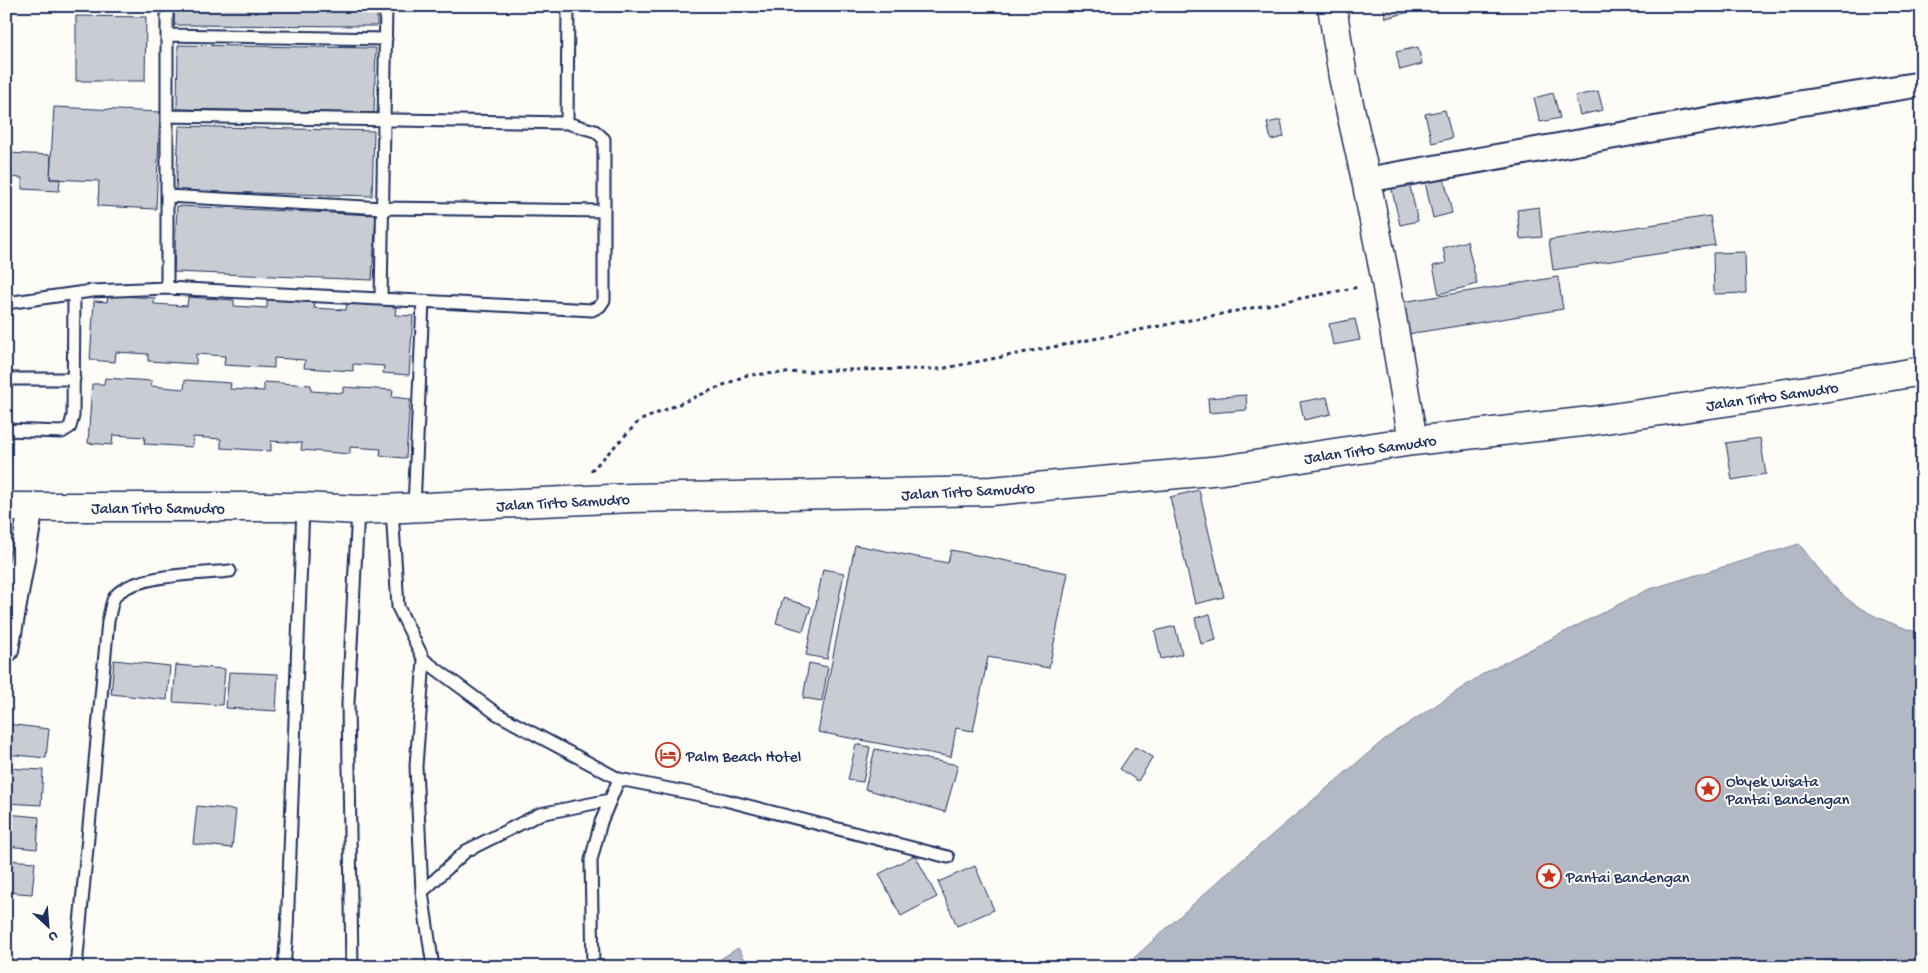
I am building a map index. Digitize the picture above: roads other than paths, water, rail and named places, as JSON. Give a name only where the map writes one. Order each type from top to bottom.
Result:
[{"type":"street","points":[[1332,6],[1343,77],[1386,282],[1414,441]]},
{"type":"street","points":[[1366,180],[1802,103],[1922,84]]},
{"type":"street","name":"Jalan Tirto Samudro","points":[[19,507],[303,507],[358,510],[567,500],[991,491],[1222,470],[1414,441],[1590,421],[1822,388],[1922,371]]},
{"type":"street","points":[[6,650],[19,507]]},
{"type":"lane","points":[[166,288],[167,6]]},
{"type":"lane","points":[[381,299],[386,6]]},
{"type":"lane","points":[[567,123],[568,6]]},
{"type":"lane","points":[[167,35],[386,39]]},
{"type":"lane","points":[[6,303],[92,291],[166,288],[592,310],[600,306],[604,300],[604,139],[595,131],[567,123],[167,116]]},
{"type":"lane","points":[[166,196],[383,208],[604,211]]},
{"type":"lane","points":[[6,430],[62,432],[70,427],[73,416],[74,294]]},
{"type":"lane","points":[[423,301],[403,509],[398,607],[424,660],[497,714],[619,779],[725,800],[948,857]]},
{"type":"lane","points":[[6,379],[74,379]]},
{"type":"lane","points":[[284,967],[288,931],[303,507]]},
{"type":"lane","points":[[352,967],[348,703],[358,510]]},
{"type":"lane","points":[[76,967],[108,621],[114,598],[125,587],[146,579],[230,572]]},
{"type":"lane","points":[[424,660],[416,766],[422,892],[433,967]]},
{"type":"lane","points":[[593,967],[591,860],[601,822],[619,779]]},
{"type":"lane","points":[[422,892],[466,851],[540,814],[610,800]]},
{"type":"place","name":"Palm Beach Hotel","points":[[668,755]]},
{"type":"place","name":"Obyek Wisata Pantai Bandengan","points":[[1708,789]]},
{"type":"place","name":"Pantai Bandengan","points":[[1549,876]]}]
